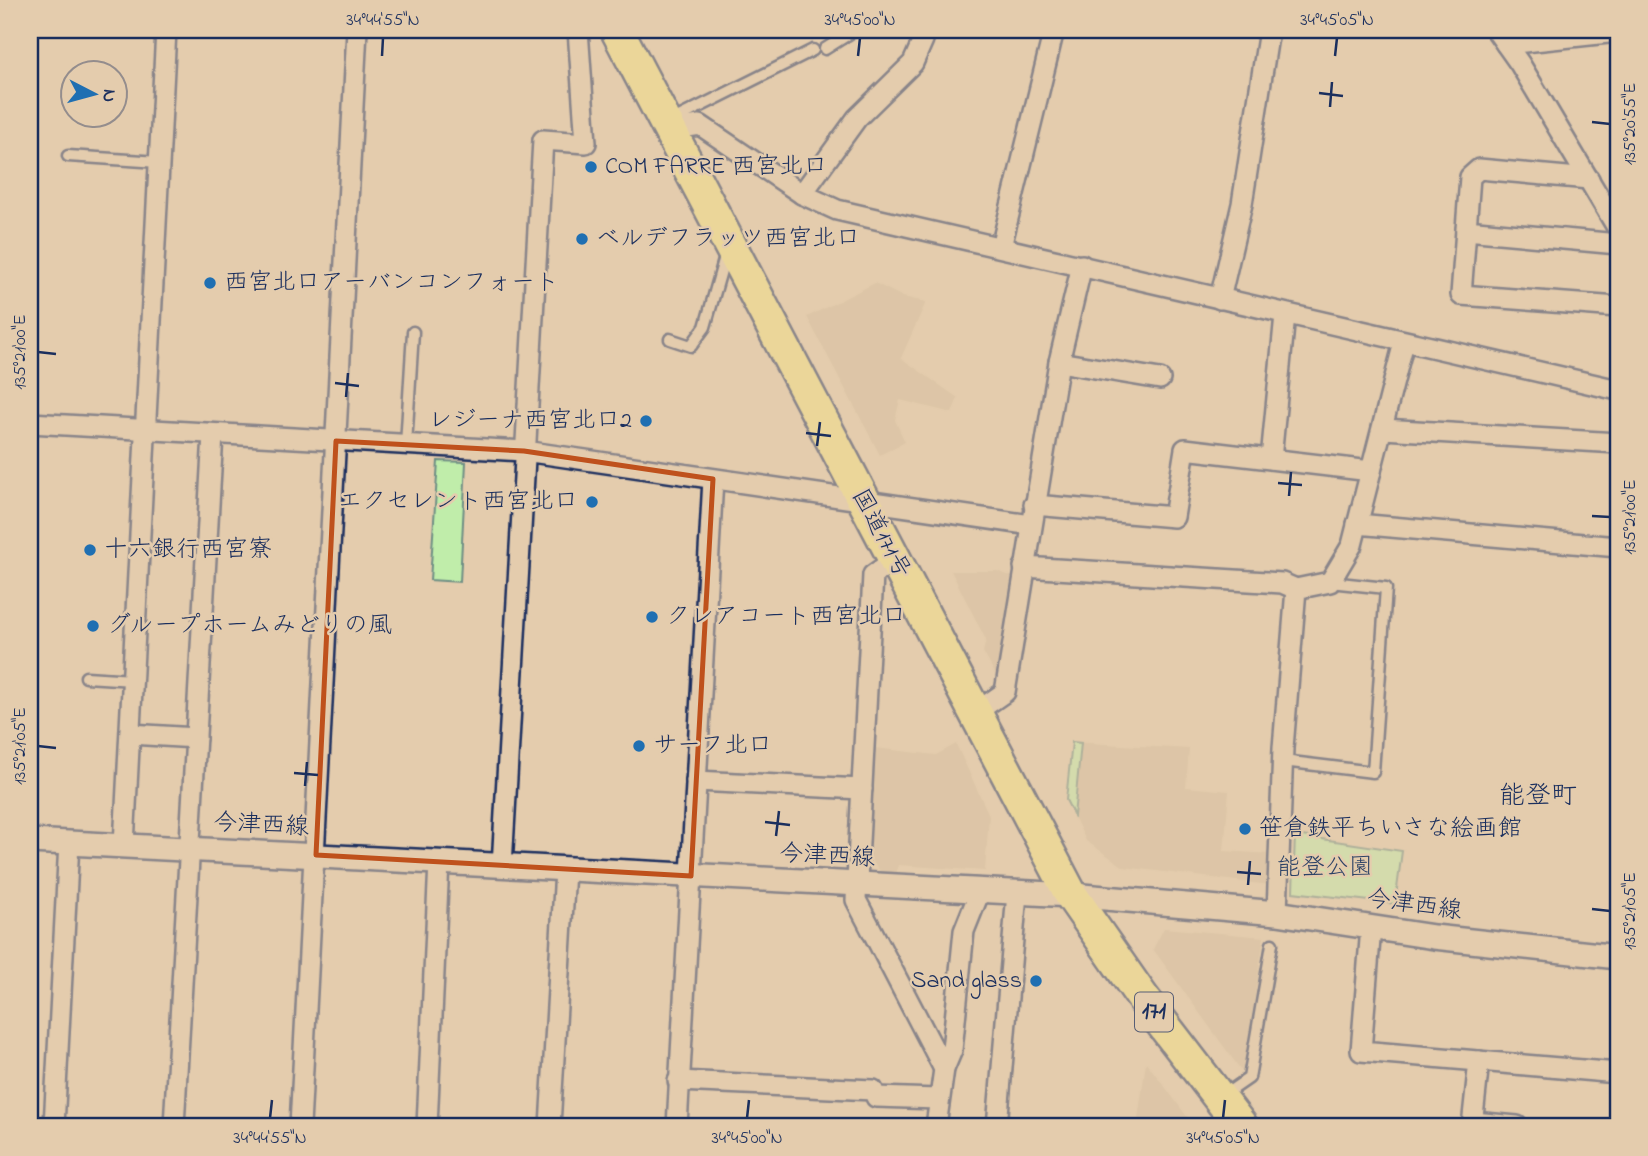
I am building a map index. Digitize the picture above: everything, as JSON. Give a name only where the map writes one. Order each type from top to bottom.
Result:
[{"type":"highway","name":"国道171号","points":[[617,30],[1071,895],[1142,997],[1241,1126]]},
{"type":"street","points":[[124,845],[166,30]]},
{"type":"street","points":[[300,1126],[357,30]]},
{"type":"street","points":[[502,866],[543,140],[586,143],[577,30]]},
{"type":"street","points":[[802,194],[857,118],[913,63],[923,40],[918,30]]},
{"type":"street","points":[[1001,247],[1054,30]]},
{"type":"street","points":[[1220,299],[1244,192],[1269,30]]},
{"type":"street","points":[[1618,32],[1501,37],[1618,229]]},
{"type":"street","points":[[668,127],[700,125],[802,194],[836,210],[1082,265],[1404,342],[1510,362],[1618,390]]},
{"type":"street","points":[[1589,180],[1479,169],[1470,177],[1461,295],[1618,307]]},
{"type":"street","points":[[1466,230],[1618,244]]},
{"type":"street","points":[[975,713],[1004,692],[1059,362],[1082,265]]},
{"type":"street","points":[[1271,459],[1285,315]]},
{"type":"street","points":[[1024,567],[1282,583],[1296,589],[1330,582],[1352,545],[1404,342]]},
{"type":"street","points":[[1059,362],[1160,379]]},
{"type":"street","points":[[30,423],[524,451],[1031,525]]},
{"type":"street","points":[[1383,429],[1618,443]]},
{"type":"street","points":[[174,1126],[213,434]]},
{"type":"street","points":[[1034,505],[1174,517],[1185,449],[1371,471]]},
{"type":"street","points":[[677,1126],[713,479]]},
{"type":"street","points":[[1357,524],[1618,547]]},
{"type":"street","points":[[894,560],[873,575],[856,900],[944,1069]]},
{"type":"street","points":[[1277,913],[1283,761],[1296,589]]},
{"type":"street","points":[[130,734],[195,738]]},
{"type":"street","points":[[696,781],[862,789]]},
{"type":"street","name":"今津西線","points":[[30,841],[1071,895],[1277,913],[1618,957]]},
{"type":"street","points":[[54,1126],[69,843]]},
{"type":"street","points":[[426,1126],[439,862]]},
{"type":"street","points":[[550,1126],[565,870]]},
{"type":"street","points":[[936,1126],[944,1069],[952,1050],[964,931],[980,891]]},
{"type":"street","points":[[997,1126],[1017,894]]},
{"type":"street","points":[[1371,927],[1361,1051],[1618,1073]]},
{"type":"street","points":[[1479,1061],[1472,1124],[1517,1126]]},
{"type":"street","points":[[678,1081],[873,1090],[876,1097],[939,1099]]},
{"type":"lane","points":[[825,49],[855,30]]},
{"type":"lane","points":[[668,127],[813,50]]},
{"type":"lane","points":[[68,156],[159,162]]},
{"type":"lane","points":[[670,339],[691,346],[705,327],[728,245]]},
{"type":"lane","points":[[406,445],[413,332]]},
{"type":"lane","points":[[1283,761],[1373,772],[1386,588],[1330,582]]},
{"type":"lane","points":[[86,677],[133,680]]},
{"type":"lane","points":[[1220,1098],[1249,1079],[1272,944]]},
{"type":"highlighted area","points":[[336,441],[524,451],[713,479],[691,876],[316,855]]},
{"type":"shaded area","points":[[875,283],[903,297],[926,302],[901,358],[958,398],[952,413],[900,400],[895,420],[905,442],[880,455],[807,317]]},
{"type":"shaded area","points":[[951,571],[997,571],[1018,579],[1002,674],[997,677],[983,652],[986,640]]},
{"type":"shaded area","points":[[1072,742],[1189,749],[1186,787],[1229,791],[1224,851],[1271,854],[1269,885],[1124,867],[1086,841],[1066,800]]},
{"type":"shaded area","points":[[956,744],[989,815],[985,871],[898,865],[897,872],[881,872],[869,858],[875,748],[936,755]]},
{"type":"shaded area","points":[[1164,928],[1264,937],[1243,1073],[1153,949]]},
{"type":"shaded area","points":[[1146,1062],[1163,1084],[1194,1126],[1137,1126]]},
{"type":"green space","points":[[438,461],[466,462],[460,582],[430,580]]},
{"type":"green space","points":[[1072,742],[1081,743],[1074,816],[1066,800]]},
{"type":"green space","name":"能登公園","points":[[1295,835],[1402,851],[1395,904],[1293,892]]},
{"type":"place","name":"COM FARRE 西宮北口","points":[[591,167]]},
{"type":"place","name":"ベルデフラッツ西宮北口","points":[[582,239]]},
{"type":"place","name":"西宮北口アーバンコンフォート","points":[[210,283]]},
{"type":"place","name":"レジーナ西宮北口2","points":[[646,421]]},
{"type":"place","name":"エクセレント西宮北口","points":[[592,502]]},
{"type":"place","name":"十六銀行西宮寮","points":[[90,550]]},
{"type":"place","name":"クレアコート西宮北口","points":[[652,617]]},
{"type":"place","name":"グループホームみどりの風","points":[[93,626]]},
{"type":"place","name":"サーフ北口","points":[[639,746]]},
{"type":"place","name":"笹倉鉄平ちいさな絵画館","points":[[1245,829]]},
{"type":"place","name":"Sand glass","points":[[1036,981]]},
{"type":"district","name":"能登町","points":[[1538,797]]}]
